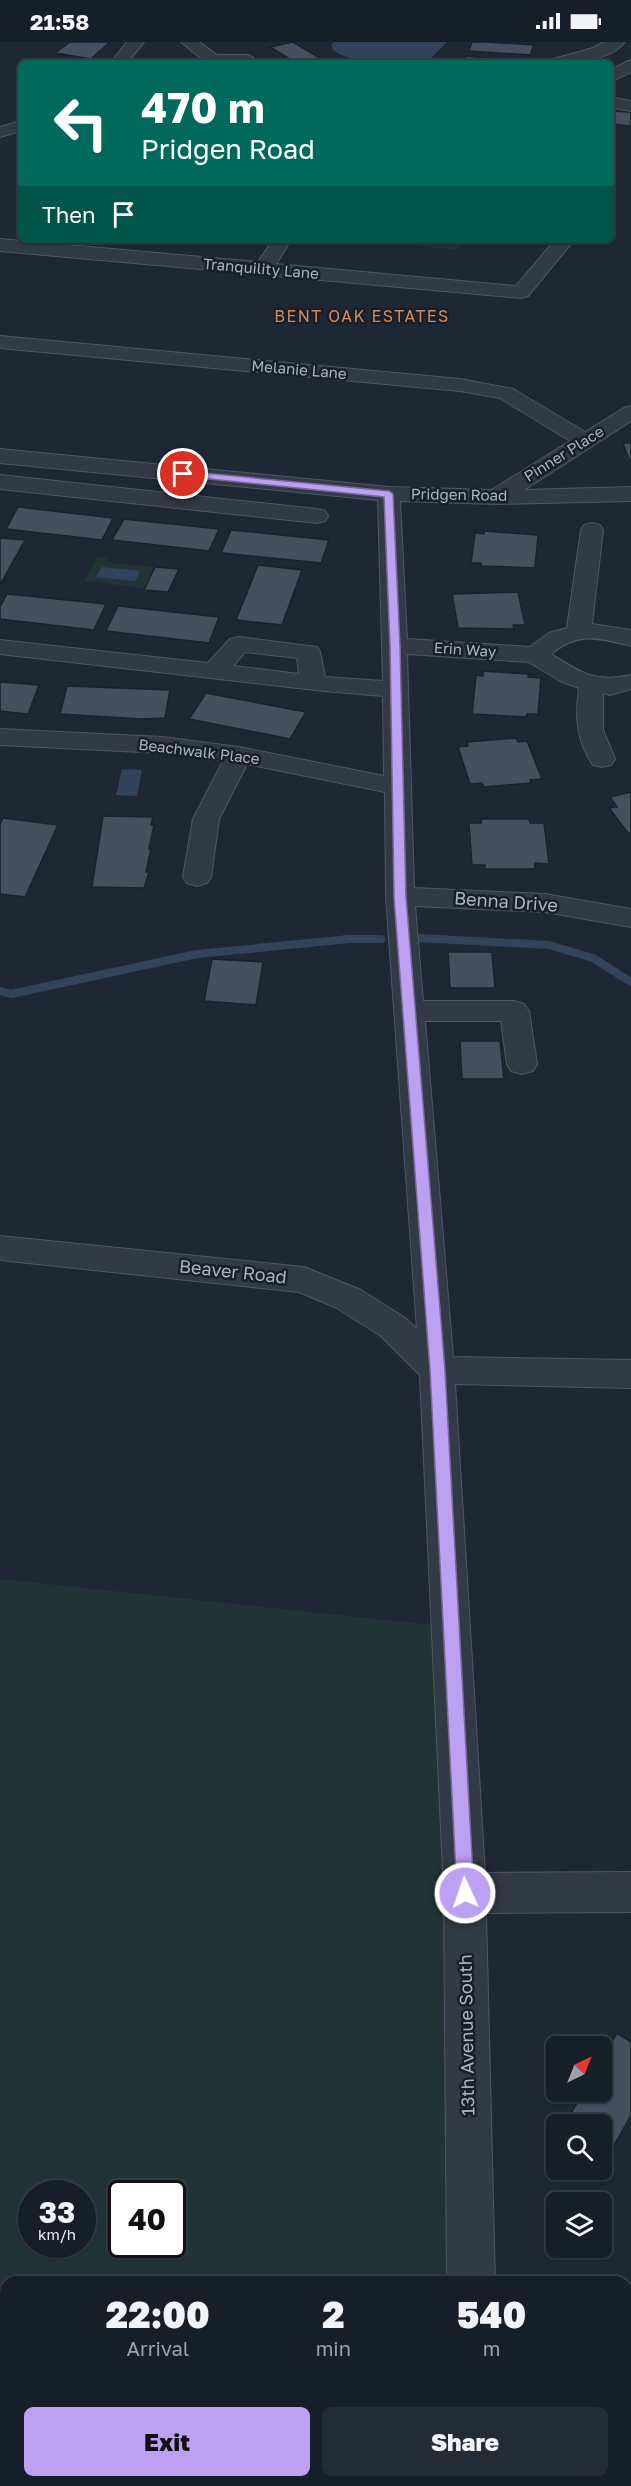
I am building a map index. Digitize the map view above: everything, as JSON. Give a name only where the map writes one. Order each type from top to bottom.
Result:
[{"type":"street","points":[[121,60],[136,42]]},
{"type":"street","points":[[188,42],[214,60]]},
{"type":"street","points":[[567,60],[599,51],[617,42]]},
{"type":"street","points":[[224,60],[243,58],[247,60]]},
{"type":"street","points":[[614,75],[631,65]]},
{"type":"street","points":[[614,103],[631,106]]},
{"type":"street","points":[[0,132],[18,127]]},
{"type":"street","points":[[263,269],[280,243]]},
{"type":"street","name":"Tranquility Lane","points":[[0,245],[76,246],[263,269],[521,292],[562,243]]},
{"type":"street","name":"Melanie Lane","points":[[0,342],[460,385],[506,393],[585,441]]},
{"type":"street","name":"Pinner Place","points":[[497,497],[631,412]]},
{"type":"street","name":"Pridgen Road","points":[[0,456],[389,494],[497,497],[631,494]]},
{"type":"street","points":[[0,482],[316,516]]},
{"type":"street","name":"13th Avenue South","points":[[389,494],[395,646],[400,897],[437,1370],[465,1893],[471,2276]]},
{"type":"street","points":[[579,632],[592,530]]},
{"type":"street","points":[[535,655],[556,639],[579,632],[606,631],[631,639]]},
{"type":"street","name":"Erin Way","points":[[395,646],[535,655],[569,676],[592,684],[610,687],[631,682]]},
{"type":"street","points":[[0,647],[396,689]]},
{"type":"street","points":[[592,684],[588,715],[589,735],[602,759]]},
{"type":"street","name":"Beachwalk Place","points":[[0,737],[162,745],[239,755],[396,786]]},
{"type":"street","points":[[197,877],[206,819],[239,755]]},
{"type":"street","name":"Benna Drive","points":[[400,897],[530,900],[621,916],[631,891]]},
{"type":"street","points":[[409,1011],[514,1011],[522,1064]]},
{"type":"street","name":"Beaver Road","points":[[0,1248],[304,1280],[349,1299],[393,1327],[437,1370]]},
{"type":"street","points":[[437,1370],[631,1374]]},
{"type":"street","points":[[465,1893],[631,1892]]},
{"type":"green space","points":[[390,243],[462,243],[457,250]]},
{"type":"green space","points":[[97,557],[105,557],[111,563],[155,567],[145,588],[84,581]]},
{"type":"green space","points":[[0,1579],[451,1627],[469,2276],[0,2276]]},
{"type":"water","points":[[334,42],[447,42],[429,60],[354,60],[333,50],[331,44]]},
{"type":"water","points":[[102,567],[140,571],[135,581],[96,577]]},
{"type":"water","points":[[122,769],[142,770],[137,796],[116,795]]},
{"type":"building","points":[[70,42],[110,42],[91,59],[55,53]]},
{"type":"building","points":[[293,42],[323,60],[291,60],[270,47]]},
{"type":"building","points":[[472,42],[534,45],[530,55],[469,51]]},
{"type":"building","points":[[466,56],[495,59],[495,60],[464,60]]},
{"type":"building","points":[[614,111],[631,112],[631,126],[614,124]]},
{"type":"building","points":[[623,443],[631,443],[631,460],[629,460]]},
{"type":"building","points":[[18,507],[113,518],[102,540],[6,529]]},
{"type":"building","points":[[124,519],[219,529],[209,551],[112,540]]},
{"type":"building","points":[[231,530],[329,540],[321,563],[221,553]]},
{"type":"building","points":[[484,531],[538,535],[535,568],[481,566],[481,563],[471,563],[475,533],[484,534]]},
{"type":"building","points":[[0,538],[25,540],[0,585]]},
{"type":"building","points":[[258,565],[302,570],[282,625],[236,620]]},
{"type":"building","points":[[155,567],[179,569],[168,592],[144,590]]},
{"type":"building","points":[[518,592],[525,625],[513,625],[514,629],[458,628],[452,594]]},
{"type":"building","points":[[7,594],[106,604],[94,630],[0,619],[0,607]]},
{"type":"building","points":[[118,606],[219,617],[209,643],[106,631]]},
{"type":"building","points":[[483,671],[529,674],[528,677],[541,678],[538,714],[527,714],[526,717],[472,714],[476,675],[483,676]]},
{"type":"building","points":[[0,682],[39,685],[28,714],[0,711]]},
{"type":"building","points":[[67,686],[170,690],[165,718],[142,719],[60,714]]},
{"type":"building","points":[[206,693],[306,712],[290,739],[189,719]]},
{"type":"building","points":[[516,738],[518,742],[527,741],[542,779],[530,780],[531,783],[484,787],[482,783],[470,784],[458,747],[468,746],[467,742]]},
{"type":"building","points":[[631,792],[631,833],[628,833],[609,808],[617,807],[610,797]]},
{"type":"building","points":[[103,816],[153,817],[151,825],[154,825],[149,849],[151,849],[146,872],[149,872],[144,888],[92,887]]},
{"type":"building","points":[[3,818],[58,825],[25,897],[0,894],[0,824]]},
{"type":"building","points":[[481,819],[529,819],[530,823],[544,823],[549,864],[535,863],[535,869],[485,869],[485,865],[472,865],[469,823],[481,823]]},
{"type":"building","points":[[448,952],[492,952],[495,988],[450,988]]},
{"type":"building","points":[[212,959],[263,962],[256,1005],[204,1001]]},
{"type":"building","points":[[460,1041],[500,1041],[504,1079],[462,1079]]},
{"type":"building","points":[[617,2033],[631,2042],[631,2115],[612,2149],[612,2114],[571,2114],[578,2102],[612,2102],[612,2042]]},
{"type":"waterway","points":[[418,938],[549,945],[593,958],[631,982]]},
{"type":"waterway","points":[[0,991],[11,994],[197,954],[349,939],[381,939]]},
{"type":"district","name":"BENT OAK ESTATES","points":[[362,316]]},
{"type":"route","points":[[183,474],[389,494],[395,646],[400,897],[437,1370],[465,1893]]}]
